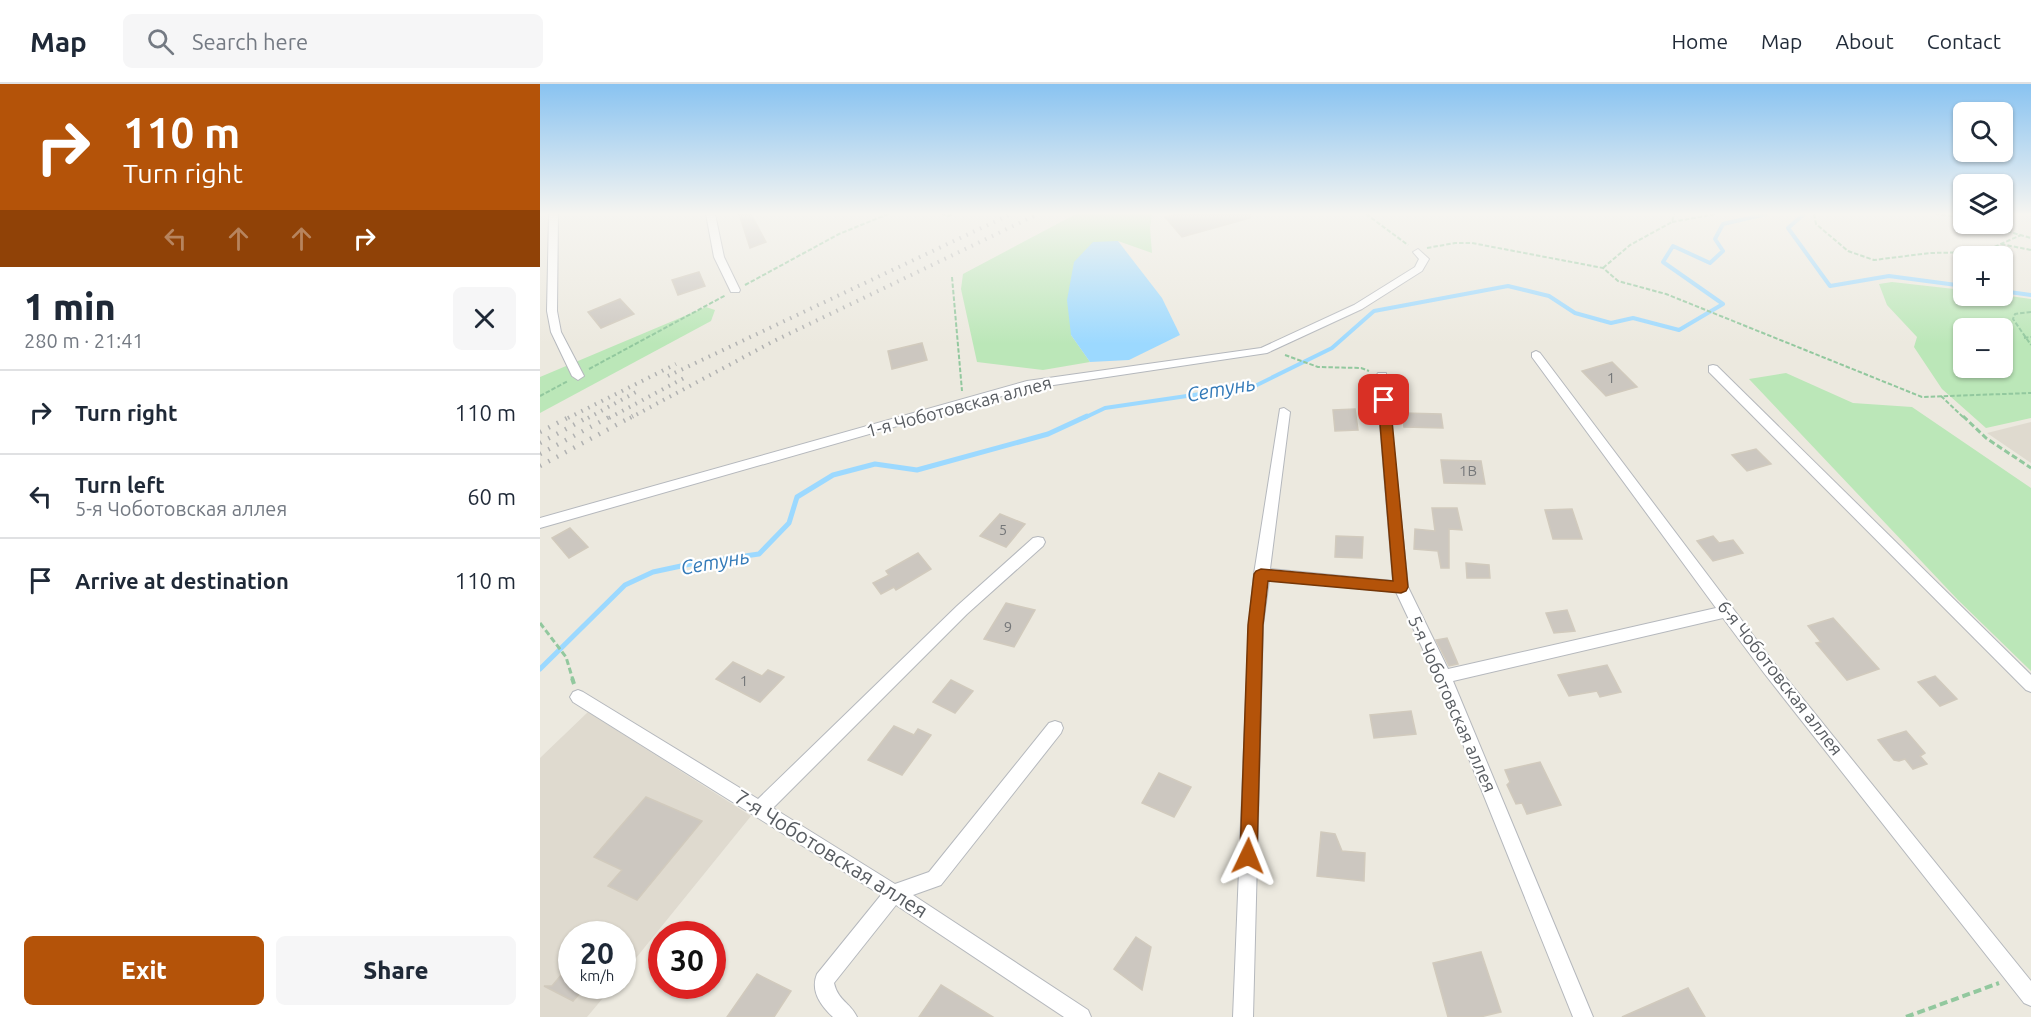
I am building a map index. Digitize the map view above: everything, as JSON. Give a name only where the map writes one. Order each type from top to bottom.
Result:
[{"type":"street","points":[[553,258],[552,311],[556,332],[578,375]]},
{"type":"street","points":[[720,258],[735,290]]},
{"type":"street","name":"1-я Чоботовская аллея","points":[[540,523],[1028,385],[1263,351],[1358,307],[1419,269],[1423,258]]},
{"type":"street","name":"6-я Чоботовская аллея","points":[[1536,355],[1769,668],[2031,996]]},
{"type":"street","points":[[1713,369],[2031,685]]},
{"type":"street","name":"5-я Чоботовская аллея","points":[[1382,376],[1401,587],[1444,677],[1583,1017]]},
{"type":"street","points":[[1243,1017],[1256,625],[1284,412]]},
{"type":"street","points":[[760,809],[962,610],[1038,542]]},
{"type":"street","points":[[1261,574],[1401,587]]},
{"type":"street","points":[[1444,677],[1727,611]]},
{"type":"street","name":"7-я Чоботовская аллея","points":[[578,697],[894,893],[1081,1017]]},
{"type":"street","points":[[847,1017],[828,999],[824,981],[894,893],[935,879],[1055,728]]},
{"type":"path","points":[[540,396],[796,258]]},
{"type":"path","points":[[1548,258],[1603,268],[1618,281],[1666,294],[1922,397],[2031,393]]},
{"type":"path","points":[[1603,268],[1615,258]]},
{"type":"path","points":[[1863,258],[1874,260],[1894,258]]},
{"type":"path","points":[[952,277],[963,404]]},
{"type":"path","points":[[2031,312],[2015,314],[2013,319],[2031,345]]},
{"type":"path","points":[[2024,338],[2031,337]]},
{"type":"path","points":[[1288,355],[1318,367],[1361,368],[1382,376]]},
{"type":"path","points":[[1941,396],[1986,438],[2031,468]]},
{"type":"path","points":[[540,623],[566,657],[578,697]]},
{"type":"path","points":[[1906,1017],[2017,976]]},
{"type":"shaded area","points":[[2031,422],[2031,463],[1987,433]]},
{"type":"shaded area","points":[[588,712],[751,816],[666,921],[648,921],[648,943],[636,958],[636,921],[558,921],[558,999],[602,999],[587,1017],[540,1017],[540,758]]},
{"type":"green space","points":[[994,258],[1110,258],[1071,335],[1090,362],[1043,370],[977,362],[961,289],[963,274]]},
{"type":"green space","points":[[1892,282],[1953,289],[1953,306],[2013,306],[2013,296],[2031,299],[2031,418],[1986,428],[1942,389],[1914,347],[1917,337],[1887,305],[1879,284]]},
{"type":"green space","points":[[706,307],[715,310],[711,321],[540,413],[540,377]]},
{"type":"green space","points":[[1786,373],[1853,403],[1912,407],[2031,488],[2031,671],[1958,600],[1749,379]]},
{"type":"water","points":[[1078,258],[1131,258],[1162,298],[1180,335],[1129,360],[1090,362],[1071,335],[1067,300],[1074,262]]},
{"type":"building","points":[[699,272],[705,286],[678,295],[672,280]]},
{"type":"building","points":[[620,299],[634,314],[601,328],[588,312]]},
{"type":"building","points":[[922,343],[927,360],[892,369],[888,351]]},
{"type":"building","points":[[1612,362],[1637,387],[1606,396],[1582,371]]},
{"type":"building","points":[[1355,409],[1358,430],[1335,431],[1333,410]]},
{"type":"building","points":[[1403,413],[1441,414],[1443,428],[1404,427]]},
{"type":"building","points":[[1756,449],[1771,464],[1747,471],[1732,455]]},
{"type":"building","points":[[1441,460],[1481,461],[1485,484],[1444,483]]},
{"type":"building","points":[[1432,508],[1457,508],[1462,530],[1449,529],[1449,568],[1441,568],[1438,551],[1414,549],[1415,529],[1435,531]]},
{"type":"building","points":[[1572,509],[1582,539],[1553,539],[1545,510]]},
{"type":"building","points":[[1000,514],[1025,524],[1006,547],[980,536]]},
{"type":"building","points":[[570,528],[588,547],[569,558],[552,538]]},
{"type":"building","points":[[1336,536],[1363,537],[1362,558],[1335,557]]},
{"type":"building","points":[[1713,536],[1719,543],[1733,540],[1743,553],[1713,561],[1697,541]]},
{"type":"building","points":[[918,553],[931,569],[896,590],[894,587],[881,594],[873,583],[889,575],[886,571]]},
{"type":"building","points":[[1466,563],[1489,565],[1490,578],[1467,578]]},
{"type":"building","points":[[1006,603],[1035,610],[1014,647],[984,639]]},
{"type":"building","points":[[1567,610],[1575,631],[1554,633],[1546,613]]},
{"type":"building","points":[[1833,618],[1879,669],[1847,680],[1816,643],[1821,642],[1808,626]]},
{"type":"building","points":[[1447,638],[1458,664],[1449,666],[1436,640]]},
{"type":"building","points":[[733,662],[762,676],[768,670],[784,677],[760,702],[716,679]]},
{"type":"building","points":[[1607,665],[1621,692],[1600,697],[1597,691],[1569,696],[1558,675]]},
{"type":"building","points":[[1935,676],[1957,699],[1940,706],[1918,682]]},
{"type":"building","points":[[951,680],[973,691],[955,713],[933,702]]},
{"type":"building","points":[[1411,711],[1416,734],[1374,738],[1370,715]]},
{"type":"building","points":[[894,726],[914,735],[918,729],[931,735],[902,775],[868,760]]},
{"type":"building","points":[[1906,731],[1925,753],[1920,756],[1927,764],[1913,769],[1905,759],[1894,760],[1878,740]]},
{"type":"building","points":[[1540,762],[1561,805],[1527,814],[1522,803],[1516,804],[1507,785],[1510,782],[1505,770]]},
{"type":"building","points":[[1159,773],[1191,787],[1174,817],[1142,803]]},
{"type":"building","points":[[646,797],[702,821],[637,900],[608,886],[622,870],[594,857]]},
{"type":"building","points":[[1321,832],[1335,834],[1342,851],[1365,853],[1364,881],[1317,876]]},
{"type":"building","points":[[1136,937],[1151,947],[1142,990],[1114,969]]},
{"type":"building","points":[[1481,952],[1501,1012],[1480,1017],[1448,1017],[1433,963]]},
{"type":"building","points":[[757,974],[791,991],[774,1017],[727,1017]]},
{"type":"building","points":[[558,979],[558,993],[544,986],[552,986]]},
{"type":"building","points":[[941,985],[993,1017],[919,1017]]},
{"type":"building","points":[[1688,988],[1705,1017],[1622,1017]]},
{"type":"waterway","name":"Сетунь","points":[[1084,418],[1105,408],[1255,386],[1332,348],[1374,311],[1508,286],[1549,296],[1575,313],[1611,323],[1633,318],[1679,330],[1723,304],[1663,262],[1666,258]]},
{"type":"waterway","name":"Сетунь","points":[[1698,258],[1710,263],[1716,258]]},
{"type":"waterway","name":"Сетунь","points":[[1809,258],[1830,286],[1889,276],[1953,285]]},
{"type":"waterway","name":"Сетунь","points":[[2013,293],[2031,295]]},
{"type":"waterway","name":"Сетунь","points":[[540,669],[625,585],[653,572],[695,563],[759,554],[789,523],[797,497],[833,475],[875,464],[917,470],[1048,434],[1087,416]]},
{"type":"railway","points":[[668,376],[919,258]]},
{"type":"railway","points":[[630,418],[772,342],[948,258]]},
{"type":"railway","points":[[568,418],[676,364]]},
{"type":"railway","points":[[609,418],[684,378]]},
{"type":"railway","points":[[588,418],[638,391]]},
{"type":"railway","points":[[540,432],[571,416]]},
{"type":"railway","points":[[540,443],[590,416]]},
{"type":"railway","points":[[540,454],[611,416]]},
{"type":"railway","points":[[540,466],[633,416]]},
{"type":"route","points":[[1248,856],[1256,625],[1261,574],[1401,587],[1384,400]]}]
